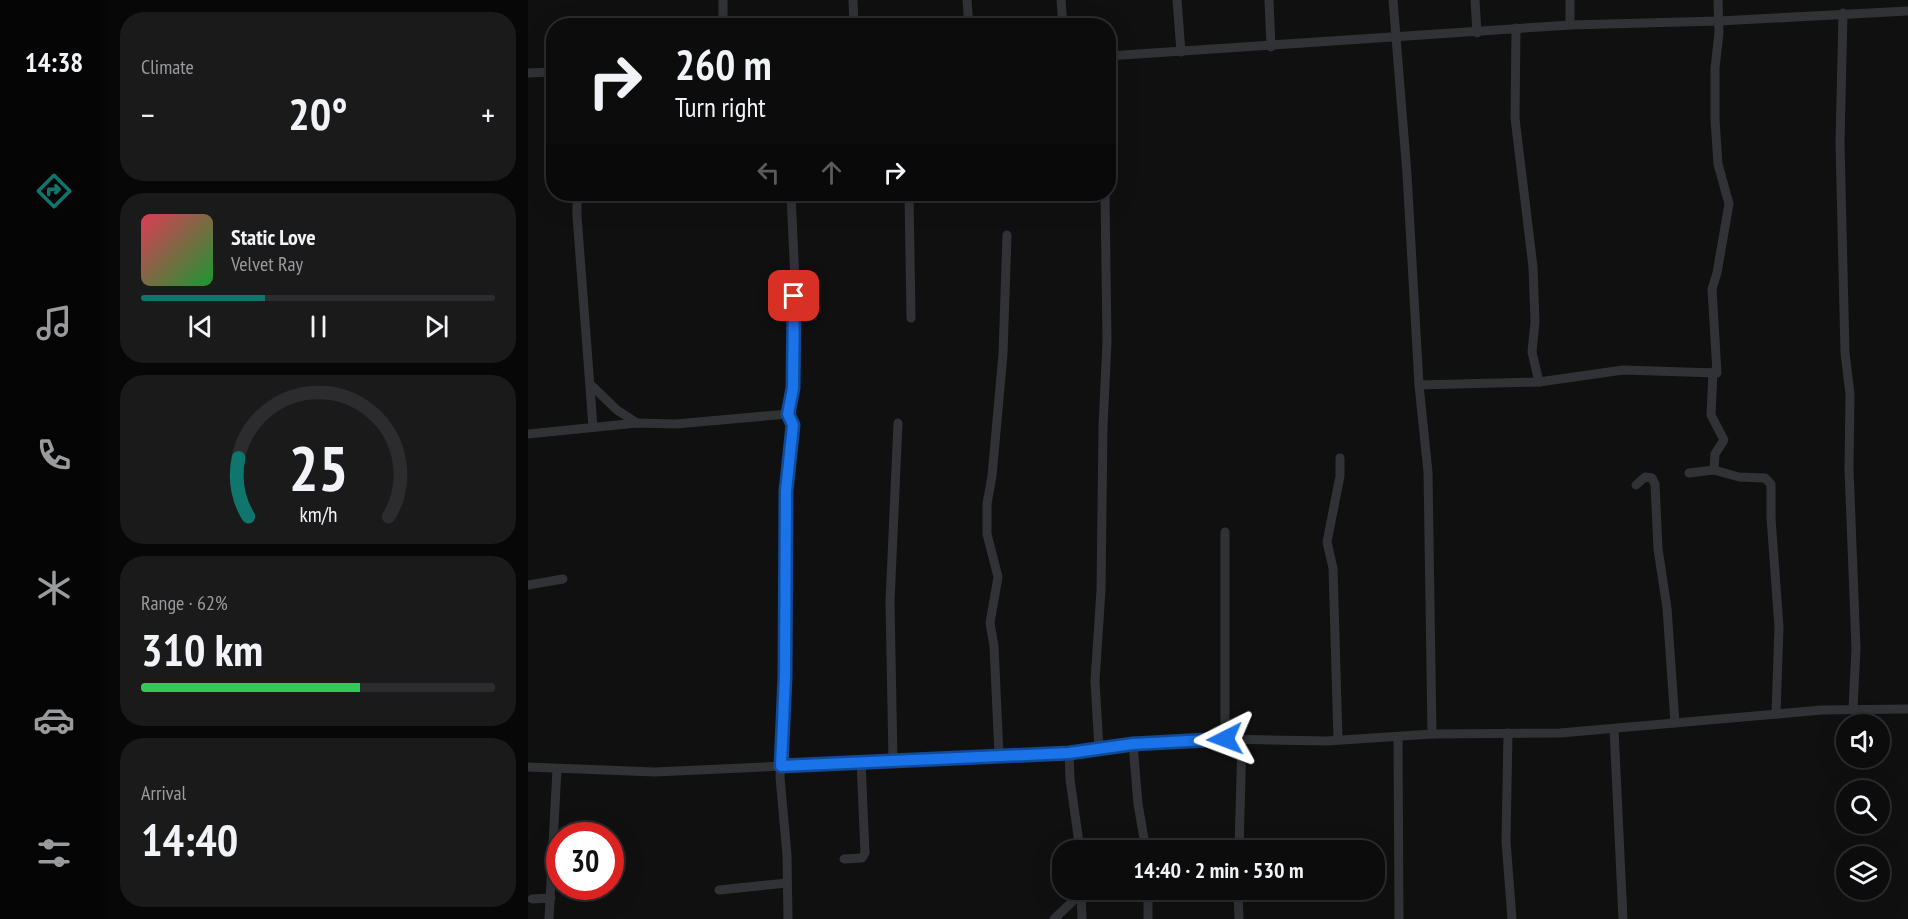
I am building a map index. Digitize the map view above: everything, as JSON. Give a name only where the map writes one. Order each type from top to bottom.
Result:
[{"type":"street","points":[[723,0],[723,18]]},
{"type":"street","points":[[853,0],[854,18]]},
{"type":"street","points":[[967,0],[968,18]]},
{"type":"street","points":[[1061,0],[1062,18]]},
{"type":"street","points":[[1177,0],[1181,52]]},
{"type":"street","points":[[1269,0],[1271,47]]},
{"type":"street","points":[[1393,0],[1407,174],[1419,386],[1428,472],[1432,734]]},
{"type":"street","points":[[1475,0],[1477,33]]},
{"type":"street","points":[[1570,0],[1570,24]]},
{"type":"street","points":[[1419,386],[1539,382],[1623,370],[1717,372],[1712,289],[1729,204],[1718,164],[1714,120],[1718,0]]},
{"type":"street","points":[[1116,56],[1271,47],[1395,34],[1477,33],[1570,24],[1719,21],[1908,11]]},
{"type":"street","points":[[1843,13],[1840,132],[1845,353],[1850,394],[1856,648],[1852,709]]},
{"type":"street","points":[[1516,28],[1515,118],[1533,267],[1535,321],[1532,352],[1539,382]]},
{"type":"street","points":[[528,73],[546,72]]},
{"type":"street","points":[[577,201],[593,427]]},
{"type":"street","points":[[788,919],[781,766],[785,677],[786,491],[793,425],[788,414],[793,388],[795,281],[791,201]]},
{"type":"street","points":[[909,201],[911,318]]},
{"type":"street","points":[[1100,749],[1095,681],[1101,590],[1103,426],[1107,342],[1105,201]]},
{"type":"street","points":[[999,755],[994,646],[990,623],[998,577],[987,534],[987,504],[992,476],[1003,354],[1007,235]]},
{"type":"street","points":[[1713,372],[1711,415],[1724,440],[1714,454],[1714,470]]},
{"type":"street","points":[[590,384],[617,410],[637,423]]},
{"type":"street","points":[[528,434],[637,423],[676,424],[788,414]]},
{"type":"street","points":[[893,761],[890,602],[898,423]]},
{"type":"street","points":[[1338,740],[1333,568],[1327,542],[1340,476],[1340,458]]},
{"type":"street","points":[[1689,473],[1714,470],[1739,477],[1765,478],[1771,484],[1771,518],[1779,627],[1776,714]]},
{"type":"street","points":[[1636,485],[1645,477],[1652,478],[1655,484],[1654,505],[1667,608],[1675,723]]},
{"type":"street","points":[[1225,532],[1225,739]]},
{"type":"street","points":[[528,585],[563,579]]},
{"type":"street","points":[[528,767],[655,772],[1069,753],[1133,744],[1225,739],[1338,740],[1432,734],[1614,729],[1776,714],[1852,709],[1908,709]]},
{"type":"street","points":[[1614,729],[1623,919]]},
{"type":"street","points":[[1508,733],[1506,841],[1512,919]]},
{"type":"street","points":[[1398,737],[1399,919]]},
{"type":"street","points":[[1239,840],[1242,739]]},
{"type":"street","points":[[1133,744],[1137,793],[1144,840]]},
{"type":"street","points":[[1069,753],[1079,840]]},
{"type":"street","points":[[844,859],[862,858],[865,853],[861,761]]},
{"type":"street","points":[[555,822],[558,769]]},
{"type":"street","points":[[719,890],[787,883]]},
{"type":"street","points":[[532,899],[546,898]]},
{"type":"street","points":[[549,919],[551,900]]},
{"type":"street","points":[[1054,919],[1073,900]]},
{"type":"street","points":[[1081,900],[1082,919]]},
{"type":"street","points":[[1148,900],[1148,919]]},
{"type":"street","points":[[1238,900],[1239,919]]},
{"type":"route","points":[[794,296],[793,388],[788,414],[793,425],[786,491],[785,677],[781,766],[1069,753],[1133,744],[1225,739]]}]
